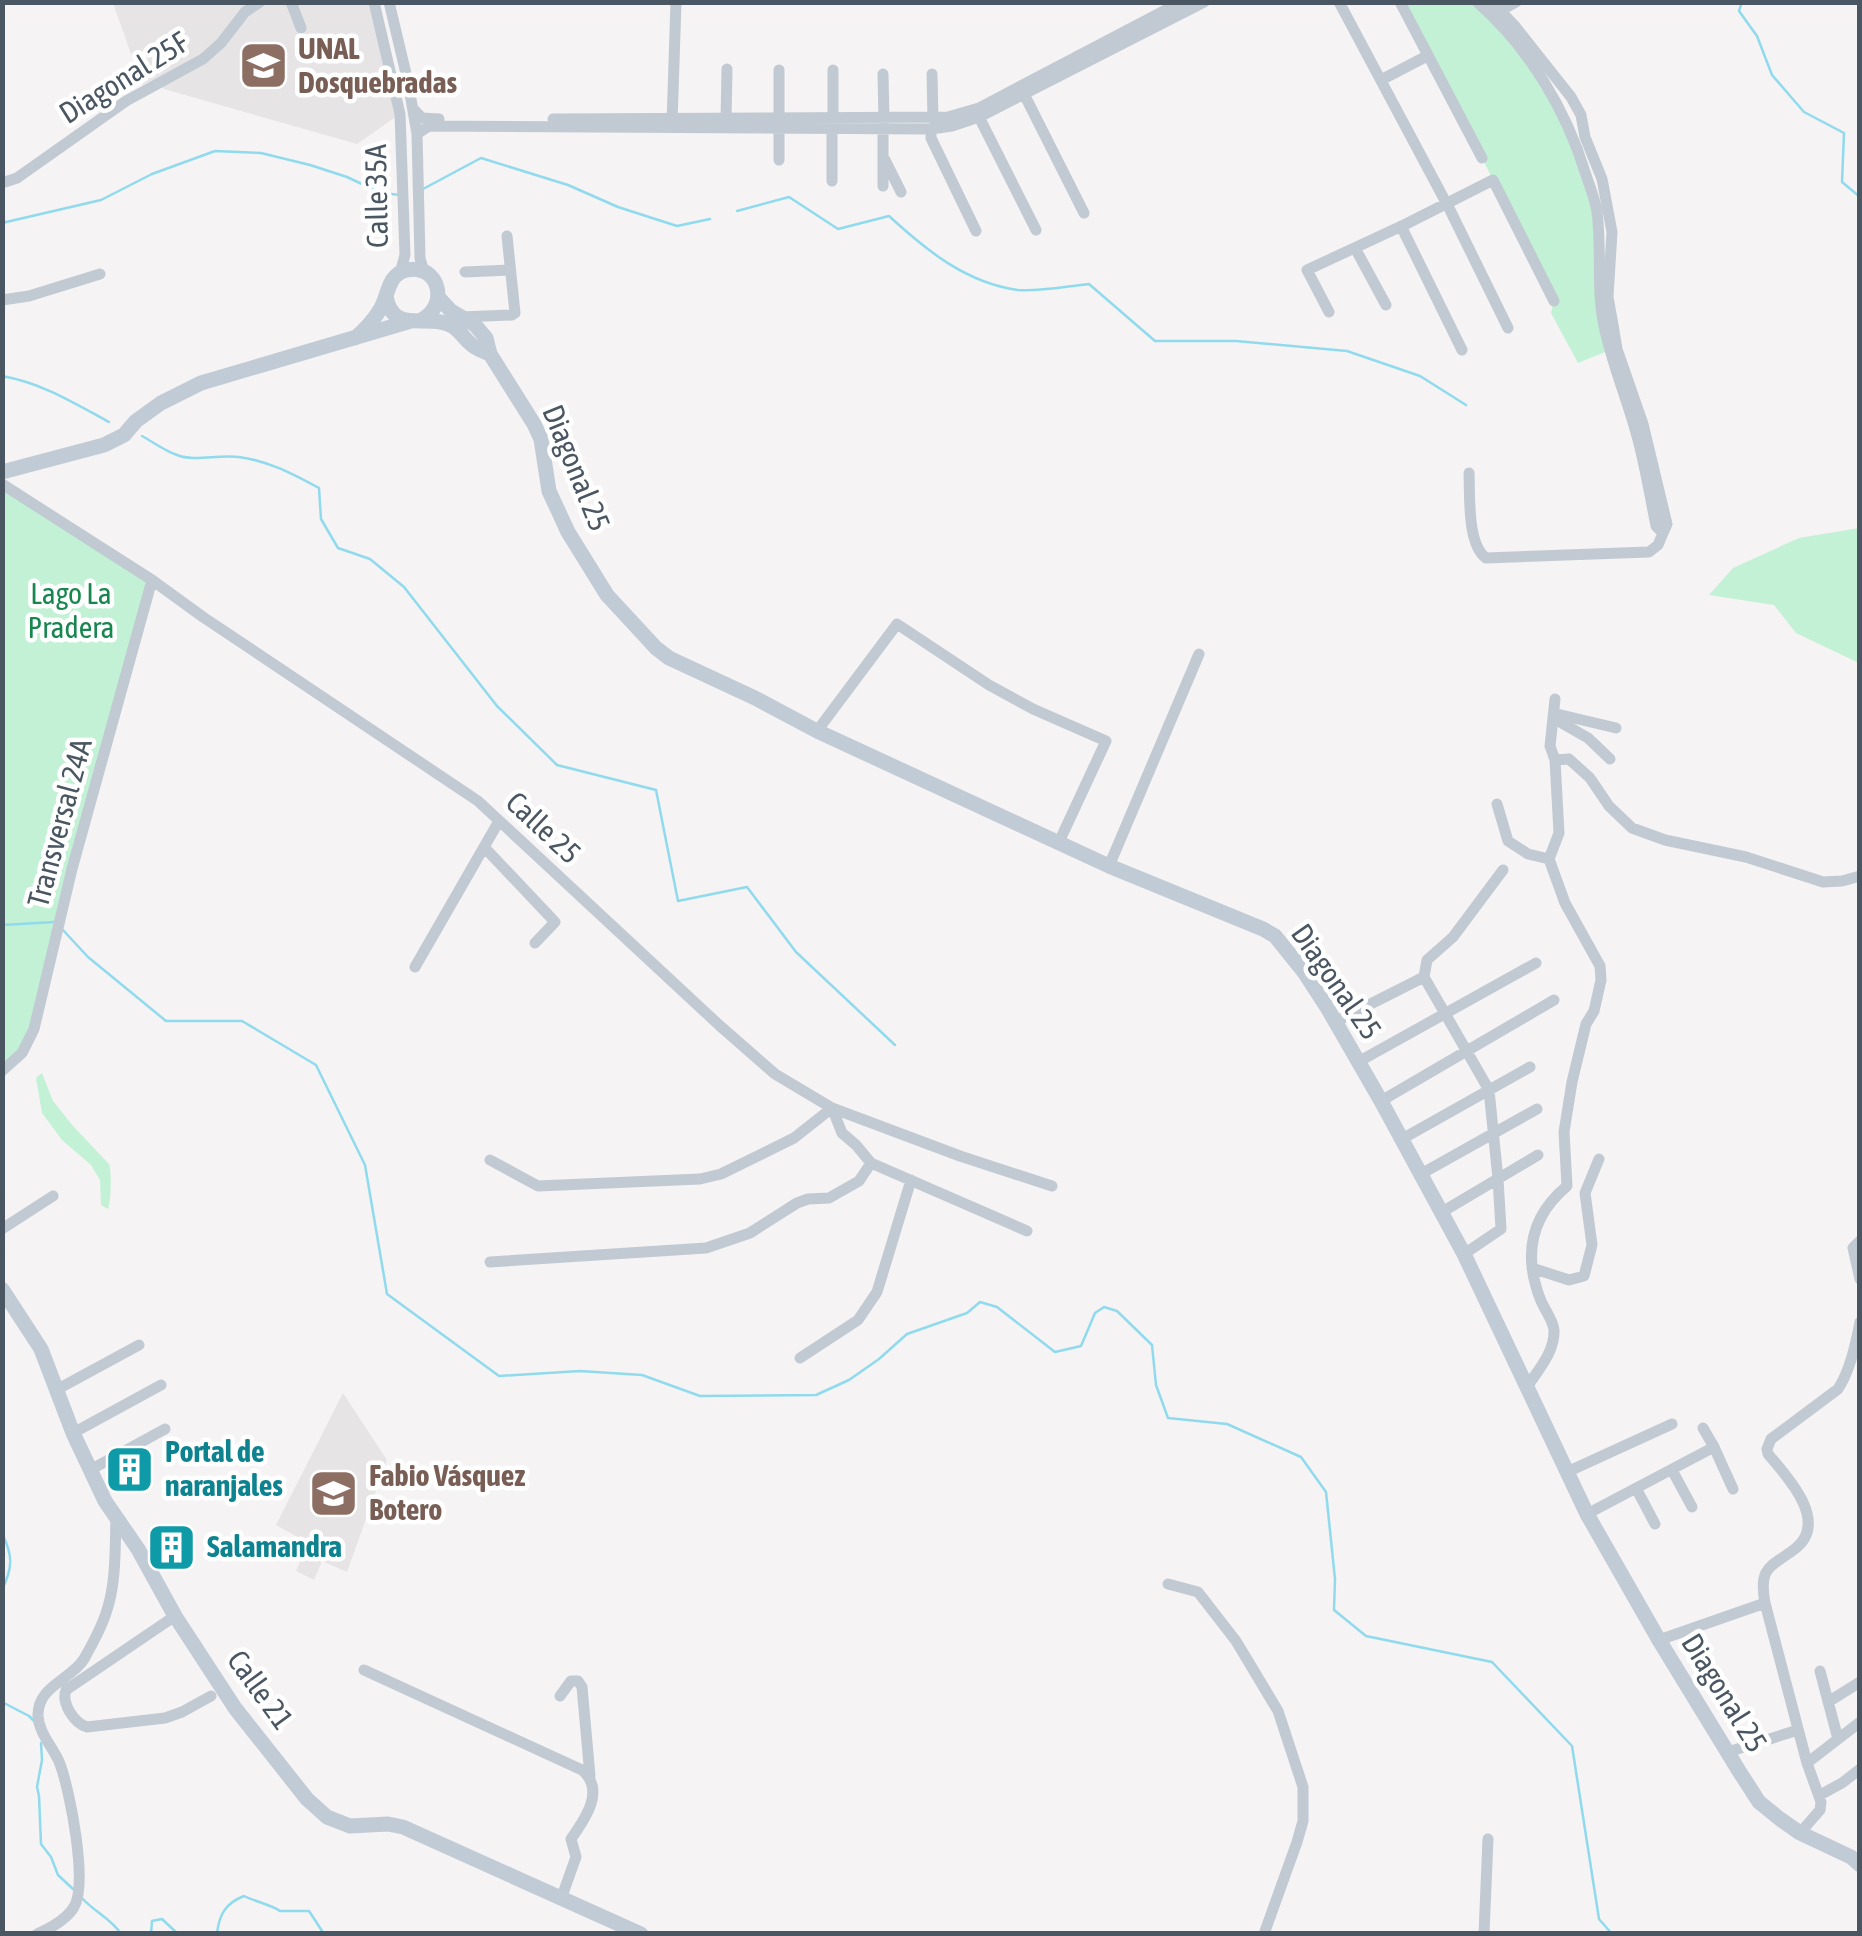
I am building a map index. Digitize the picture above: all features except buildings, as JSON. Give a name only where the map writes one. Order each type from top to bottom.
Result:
[{"type":"street","name":"Diagonal 25F","points":[[2,183],[17,178],[126,102],[202,59],[245,12],[260,2]]},
{"type":"street","points":[[291,2],[301,28]]},
{"type":"street","name":"Calle 35A","points":[[374,2],[400,114],[404,256],[400,272]]},
{"type":"street","name":"Calle 35A","points":[[388,2],[418,134],[422,265]]},
{"type":"street","points":[[672,123],[676,2]]},
{"type":"street","points":[[932,124],[979,108],[1181,2]]},
{"type":"street","points":[[418,134],[429,126],[952,126],[978,118],[1204,2]]},
{"type":"street","points":[[1338,2],[1508,328]]},
{"type":"street","points":[[1400,2],[1482,158]]},
{"type":"street","points":[[1469,473],[1473,538],[1478,552],[1486,558],[1649,552],[1658,545],[1663,532],[1656,526],[1638,437],[1604,328],[1598,298],[1606,245],[1576,128],[1526,56],[1477,2]]},
{"type":"street","points":[[1516,2],[1496,7],[1571,97],[1580,115],[1576,128]]},
{"type":"street","points":[[1381,80],[1427,56]]},
{"type":"street","points":[[726,119],[727,69]]},
{"type":"street","points":[[778,160],[780,70]]},
{"type":"street","points":[[832,181],[833,70]]},
{"type":"street","points":[[883,74],[883,186]]},
{"type":"street","points":[[932,74],[932,138],[976,231]]},
{"type":"street","points":[[1024,94],[1084,213]]},
{"type":"street","points":[[414,110],[428,119],[672,123],[726,119],[779,123]]},
{"type":"street","points":[[978,118],[1036,230]]},
{"type":"street","points":[[883,157],[901,192]]},
{"type":"street","points":[[1329,312],[1307,270],[1493,180],[1554,301]]},
{"type":"street","points":[[1402,226],[1462,350]]},
{"type":"street","points":[[386,296],[391,310],[404,320],[512,315],[515,313],[507,236]]},
{"type":"street","points":[[1355,248],[1386,305]]},
{"type":"street","points":[[2,472],[104,445],[160,402],[186,389],[352,340],[415,321],[432,312],[438,298],[435,283],[422,265],[400,272],[390,282],[373,321],[352,340]]},
{"type":"street","points":[[466,272],[510,270]]},
{"type":"street","points":[[2,300],[29,296],[100,274]]},
{"type":"street","name":"Diagonal 25","points":[[438,298],[474,324],[486,338],[490,354],[541,440],[549,491],[568,532],[608,595],[669,658],[1109,866],[1275,936],[1304,972],[1381,1101],[1464,1254],[1587,1514],[1759,1802],[1800,1833],[1860,1865]]},
{"type":"street","name":"Diagonal 25","points":[[437,320],[490,354]]},
{"type":"street","name":"Calle 25","points":[[2,484],[152,580],[478,801],[775,1074],[832,1108],[1052,1186]]},
{"type":"street","name":"Transversal 24A","points":[[2,1071],[22,1053],[34,1029],[72,869],[152,580]]},
{"type":"street","points":[[817,731],[898,624],[988,685],[1106,742],[1059,842]]},
{"type":"street","points":[[1109,866],[1198,654]]},
{"type":"street","points":[[1555,699],[1550,746],[1555,760],[1560,833],[1549,859],[1566,903],[1600,966],[1602,980],[1572,1082],[1564,1132],[1567,1186]]},
{"type":"street","points":[[1553,715],[1616,728]]},
{"type":"street","points":[[1553,715],[1588,738],[1610,759]]},
{"type":"street","points":[[1555,760],[1569,759],[1632,828],[1665,840],[1746,857],[1823,882],[1860,876]]},
{"type":"street","points":[[1498,804],[1508,841],[1528,854],[1549,859]]},
{"type":"street","points":[[415,967],[498,821]]},
{"type":"street","points":[[484,847],[555,922],[535,943]]},
{"type":"street","points":[[1464,1254],[1501,1229],[1489,1090],[1424,976],[1427,960],[1453,937],[1504,870]]},
{"type":"street","points":[[1358,1062],[1536,963]]},
{"type":"street","points":[[1335,1022],[1424,976]]},
{"type":"street","points":[[1381,1101],[1554,1000]]},
{"type":"street","points":[[1402,1139],[1530,1068]]},
{"type":"street","points":[[490,1160],[538,1186],[700,1179],[720,1174],[794,1138],[832,1108],[842,1133],[871,1163],[1026,1231]]},
{"type":"street","points":[[1421,1174],[1536,1108]]},
{"type":"street","points":[[1442,1212],[1538,1155]]},
{"type":"street","points":[[1532,1268],[1569,1280],[1584,1276],[1592,1245],[1585,1193],[1598,1160]]},
{"type":"street","points":[[490,1262],[706,1248],[750,1234],[798,1203],[829,1198],[858,1181],[871,1163]]},
{"type":"street","points":[[800,1358],[858,1320],[878,1292],[912,1180]]},
{"type":"street","points":[[1567,1186],[1585,1193]]},
{"type":"street","points":[[1528,1387],[1552,1348],[1554,1328],[1540,1298],[1531,1247],[1536,1224],[1567,1186]]},
{"type":"street","points":[[2,1229],[53,1196]]},
{"type":"street","points":[[1860,1241],[1853,1248],[1853,1256],[1860,1279]]},
{"type":"street","name":"Calle 21","points":[[2,1289],[41,1349],[73,1432],[116,1519],[235,1708],[308,1799],[327,1817],[350,1826],[404,1827],[641,1934]]},
{"type":"street","points":[[1800,1833],[1820,1810],[1820,1795],[1798,1730],[1765,1603],[1766,1573],[1772,1563],[1804,1540],[1809,1522],[1804,1504],[1766,1449],[1771,1438],[1838,1389],[1860,1322]]},
{"type":"street","points":[[56,1390],[139,1345]]},
{"type":"street","points":[[73,1432],[161,1386]]},
{"type":"street","points":[[1567,1472],[1672,1424]]},
{"type":"street","points":[[1702,1428],[1733,1489]]},
{"type":"street","points":[[90,1470],[165,1429]]},
{"type":"street","points":[[1587,1514],[1714,1447]]},
{"type":"street","points":[[1672,1470],[1692,1508]]},
{"type":"street","points":[[1636,1488],[1655,1524]]},
{"type":"street","points":[[37,1934],[62,1920],[76,1904],[78,1885],[71,1802],[60,1763],[38,1716],[41,1699],[80,1665],[96,1638],[110,1602],[116,1519]]},
{"type":"street","points":[[1168,1584],[1198,1592],[1236,1641],[1278,1712],[1303,1788],[1297,1842],[1264,1934]]},
{"type":"street","points":[[1659,1640],[1765,1603]]},
{"type":"street","points":[[176,1616],[66,1690],[64,1702],[79,1724],[87,1727],[165,1718],[211,1696]]},
{"type":"street","points":[[364,1670],[590,1776]]},
{"type":"street","points":[[1820,1670],[1838,1739]]},
{"type":"street","points":[[560,1696],[571,1681],[578,1681],[582,1687],[593,1796],[588,1814],[571,1840],[576,1857],[561,1899]]},
{"type":"street","points":[[1828,1702],[1860,1682]]},
{"type":"street","points":[[1808,1764],[1860,1722]]},
{"type":"street","points":[[1728,1752],[1798,1730]]},
{"type":"street","points":[[1820,1795],[1860,1769]]},
{"type":"street","points":[[1484,1934],[1488,1839]]},
{"type":"shaded area","name":"UNAL Dosquebradas","points":[[113,3],[374,3],[400,114],[357,144],[164,89],[158,78],[142,85]]},
{"type":"shaded area","name":"Fabio Vásquez Botero","points":[[343,1393],[387,1460],[347,1572],[322,1561],[314,1580],[296,1571],[308,1543],[276,1525]]},
{"type":"green space","points":[[1400,3],[1477,3],[1554,98],[1597,209],[1610,350],[1578,363],[1551,313],[1554,300]]},
{"type":"green space","name":"Lago La Pradera","points":[[3,484],[152,580],[34,1029],[3,1071]]},
{"type":"green space","points":[[1859,528],[1859,663],[1796,633],[1774,605],[1709,595],[1733,568],[1799,538]]},
{"type":"green space","points":[[42,1073],[53,1101],[109,1164],[108,1209],[101,1205],[100,1180],[91,1165],[62,1140],[42,1113],[36,1078]]},
{"type":"waterway","points":[[1742,2],[1739,11],[1757,36],[1772,75],[1804,112],[1844,133],[1842,182],[1860,197]]},
{"type":"waterway","points":[[2,223],[101,200],[152,174],[215,151],[261,153],[347,177],[381,193],[401,195]]},
{"type":"waterway","points":[[423,189],[481,158],[568,185],[677,226],[710,219]]},
{"type":"waterway","points":[[737,211],[789,197],[838,229],[889,216],[932,253],[981,280],[1018,290],[1089,284],[1155,341],[1236,341],[1347,351],[1420,376],[1466,405]]},
{"type":"waterway","points":[[2,376],[44,389],[109,422]]},
{"type":"waterway","points":[[142,436],[184,457],[250,459],[319,488],[321,519],[338,548],[370,559],[404,587],[497,706],[557,765],[656,790],[678,901],[747,887],[796,952],[895,1045]]},
{"type":"waterway","points":[[2,925],[54,922]]},
{"type":"waterway","points":[[62,929],[88,957],[166,1021],[242,1021],[316,1065],[365,1165],[387,1294],[499,1376],[580,1371],[642,1375],[700,1396],[816,1395],[849,1380],[907,1334],[967,1313],[980,1302],[997,1307],[1055,1352],[1081,1346],[1095,1313],[1104,1307],[1117,1311],[1152,1345],[1156,1385],[1168,1418],[1227,1424],[1301,1457],[1326,1492],[1335,1579],[1334,1610],[1366,1636],[1492,1662],[1572,1746],[1599,1919],[1612,1934]]},
{"type":"waterway","points":[[2,1533],[10,1561],[2,1590]]},
{"type":"waterway","points":[[2,1702],[35,1722]]},
{"type":"waterway","points":[[41,1743],[37,1787],[41,1844],[58,1875],[73,1889]]},
{"type":"waterway","points":[[217,1934],[224,1910],[244,1896],[280,1911],[309,1911],[324,1934]]},
{"type":"waterway","points":[[82,1898],[121,1934]]},
{"type":"waterway","points":[[151,1934],[152,1921],[162,1919],[178,1934]]},
{"type":"place","name":"UNAL Dosquebradas","points":[[263,66]]},
{"type":"place","name":"Portal de naranjales","points":[[130,1469]]},
{"type":"place","name":"Fabio Vásquez Botero","points":[[334,1493]]},
{"type":"place","name":"Salamandra","points":[[172,1547]]}]
